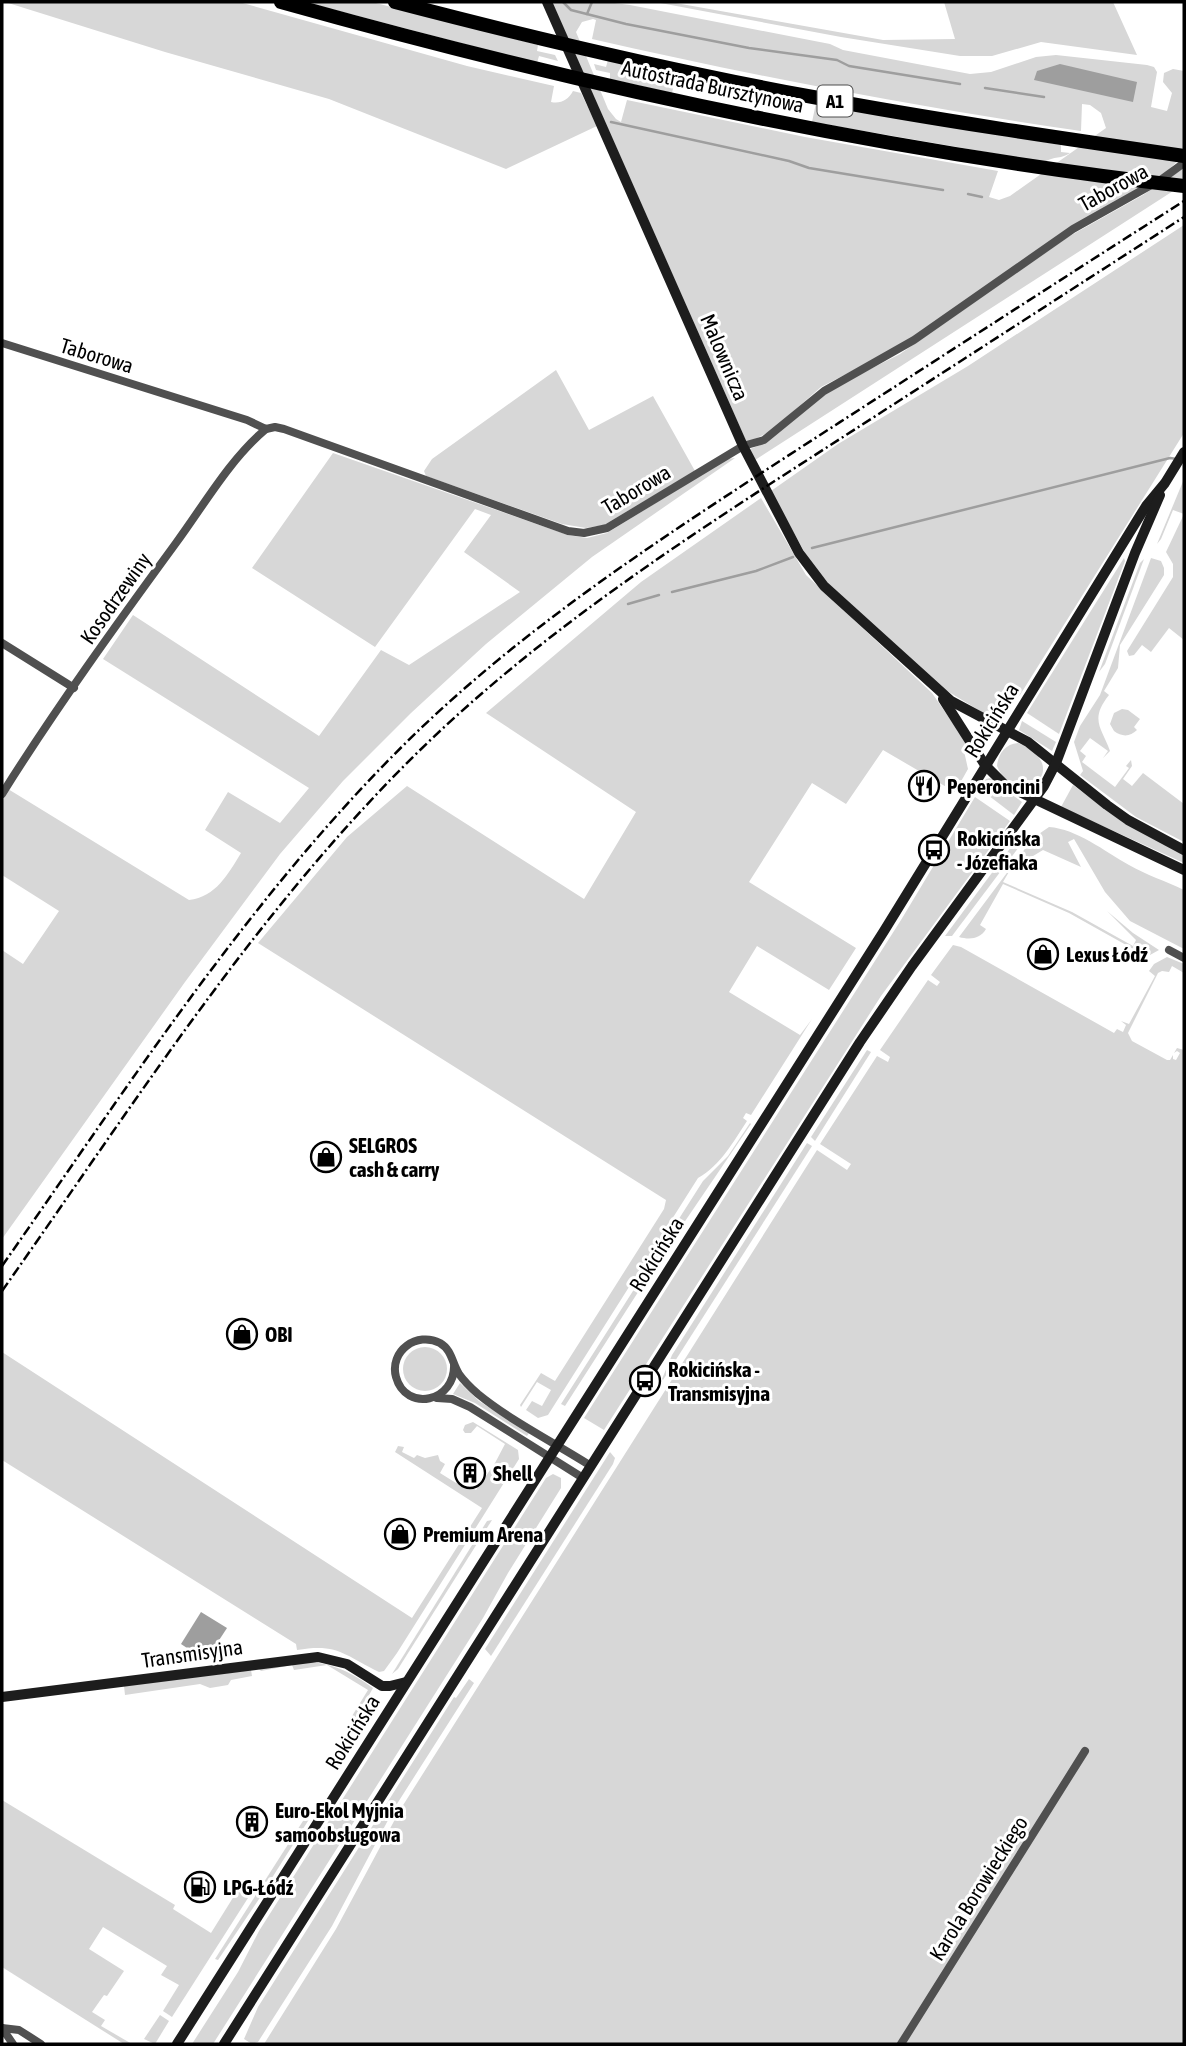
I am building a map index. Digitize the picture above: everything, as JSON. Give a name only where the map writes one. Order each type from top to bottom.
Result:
[{"type":"highway","name":"Autostrada Bursztynowa","points":[[281,2],[565,75],[825,130],[945,153],[1184,186]]},
{"type":"highway","name":"Autostrada Bursztynowa","points":[[394,2],[550,41],[816,98],[1184,156]]},
{"type":"main road","name":"Malownicza","points":[[547,2],[743,446],[813,575],[932,685],[961,707],[1028,742],[1128,820],[1184,850]]},
{"type":"main road","name":"Rokicińska","points":[[177,2044],[884,931],[1146,506],[1182,456]]},
{"type":"main road","name":"Rokicińska","points":[[224,2044],[881,1010],[1034,800],[1056,763],[1135,553],[1165,483]]},
{"type":"main road","name":"Malownicza","points":[[932,685],[985,765],[1005,785],[1184,870]]},
{"type":"main road","name":"Transmisyjna","points":[[2,1697],[318,1657],[347,1664],[382,1686]]},
{"type":"main road","points":[[387,1713],[387,1698],[382,1686],[406,1682]]},
{"type":"street","name":"Taborowa","points":[[2,343],[247,420],[266,429],[275,427],[291,431],[568,531],[584,533],[616,523],[743,446],[764,440],[824,391],[914,340],[1073,229],[1162,180],[1184,163]]},
{"type":"street","name":"Kosodrzewiny","points":[[2,794],[44,728],[214,491],[252,441],[266,429]]},
{"type":"street","points":[[2,643],[74,688]]},
{"type":"street","points":[[1169,950],[1184,958]]},
{"type":"street","points":[[583,1478],[470,1406],[452,1399],[415,1397],[402,1389],[395,1371],[399,1353],[414,1341],[432,1340],[447,1349],[463,1378],[479,1394],[591,1466]]},
{"type":"street","points":[[434,1397],[451,1384],[454,1364]]},
{"type":"street","name":"Karola Borowieckiego","points":[[901,2044],[1086,1751]]},
{"type":"street","points":[[2,2028],[13,2044]]},
{"type":"street","points":[[2,2028],[19,2030],[41,2044]]},
{"type":"shaded area","points":[[5,2],[239,2],[467,66],[554,86],[551,102],[564,101],[573,91],[581,93],[597,126],[506,169],[329,99]]},
{"type":"shaded area","points":[[305,2],[372,2],[538,45],[537,51],[555,55],[558,61],[539,56],[537,63]]},
{"type":"shaded area","points":[[552,2],[607,2],[630,5],[970,74],[991,72],[1036,57],[1056,55],[1147,65],[1154,67],[1157,72],[1151,107],[1167,111],[1172,93],[1163,82],[1164,73],[1173,69],[1184,71],[1184,155],[1164,174],[1074,225],[902,345],[821,387],[771,431],[747,443]],"holes":[[[596,20],[592,39],[714,66],[896,101],[1081,131],[1082,104],[1090,105],[1101,113],[1106,128],[1010,196],[999,200],[989,197],[998,171],[805,137],[627,100],[621,122],[608,109],[576,32],[582,22]]]},
{"type":"shaded area","points":[[655,2],[670,2],[883,40],[955,39],[944,2],[1113,2],[1137,55],[1041,42],[992,56],[960,56]]},
{"type":"shaded area","points":[[608,60],[676,75],[672,93],[610,79],[610,73],[596,70],[594,64],[606,67]]},
{"type":"shaded area","points":[[1060,64],[1137,82],[1133,102],[1034,80],[1037,71]]},
{"type":"shaded area","points":[[816,103],[1061,145],[1061,152],[1070,153],[1044,162],[812,122]]},
{"type":"shaded area","points":[[1184,168],[1184,184],[755,460],[750,449],[763,444],[841,384],[900,354],[1068,237],[1143,195]]},
{"type":"shaded area","points":[[1184,225],[1184,433],[1020,695],[1010,704],[985,714],[944,689],[830,585],[811,564],[771,491],[838,444],[968,366]]},
{"type":"shaded area","points":[[556,370],[589,430],[653,396],[695,471],[604,525],[586,528],[562,524],[426,476],[424,471],[432,459]]},
{"type":"shaded area","points":[[333,453],[568,535],[587,538],[607,533],[727,459],[735,458],[592,557],[486,644],[343,781],[280,854],[2,1239],[2,950],[23,964],[59,911],[2,875],[2,799],[8,789],[189,900],[214,889],[241,853],[205,830],[228,792],[280,823],[309,788],[103,659],[133,615],[319,736],[381,650],[409,665],[520,592],[464,552],[491,515],[475,509],[375,647],[252,568]]},
{"type":"shaded area","points":[[1184,479],[1184,514],[1173,510],[1157,544]]},
{"type":"shaded area","points":[[761,498],[806,575],[932,693],[968,745],[964,751],[968,769],[955,792],[883,750],[846,804],[812,783],[749,882],[856,948],[829,990],[757,946],[729,992],[800,1035],[812,1019],[751,1115],[746,1113],[743,1118],[747,1121],[731,1145],[713,1167],[698,1178],[548,1415],[538,1418],[526,1410],[532,1401],[542,1406],[551,1390],[537,1382],[521,1407],[520,1405],[541,1373],[555,1381],[664,1209],[666,1200],[258,943],[347,837],[407,786],[584,899],[636,812],[486,713],[641,582]]},
{"type":"shaded area","points":[[1184,514],[1184,640],[1169,628],[1151,652],[1142,645],[1134,655],[1129,656],[1127,651],[1173,577],[1173,564],[1166,552]]},
{"type":"shaded area","points":[[1124,558],[1125,561],[1059,734],[1027,713]]},
{"type":"shaded area","points":[[1151,558],[1161,561],[1164,575],[1120,645],[1118,668],[1104,691],[1109,695],[1098,718],[1110,751],[1103,758],[1108,751],[1090,738],[1080,751],[1086,756],[1082,762],[1115,787],[1129,768],[1126,766],[1131,760],[1132,766],[1123,779],[1132,786],[1143,773],[1184,804],[1184,842],[1136,817],[1080,775],[1083,771],[1074,742],[1080,726],[1100,695]]},
{"type":"shaded area","points":[[1144,559],[1105,664],[1099,672],[1140,563]]},
{"type":"shaded area","points":[[1122,709],[1140,719],[1134,727],[1137,730],[1129,735],[1117,733],[1110,724],[1114,713]]},
{"type":"shaded area","points":[[1022,721],[1056,742],[1052,751],[1019,730]]},
{"type":"shaded area","points":[[1018,743],[1035,753],[1042,764],[1042,774],[1037,782],[1028,787],[1017,786],[1006,780],[997,766],[1003,750]]},
{"type":"shaded area","points":[[990,778],[1022,802],[1014,815],[980,789],[986,779]]},
{"type":"shaded area","points":[[1073,785],[1124,823],[1184,855],[1184,863],[1061,807]]},
{"type":"shaded area","points":[[975,797],[1010,821],[881,996],[604,1430],[584,1418],[901,920]]},
{"type":"shaded area","points":[[1049,827],[1080,836],[1136,869],[1184,890],[1184,949],[1130,921],[1105,892],[1074,839],[1068,842],[1081,867],[1043,850],[1010,870],[1003,882],[1072,912],[1133,946],[1136,940],[1107,911],[1159,950],[1144,955],[1069,913],[1003,884],[980,925],[986,929],[984,932],[974,938],[959,937],[1033,838]]},
{"type":"shaded area","points":[[1023,831],[1028,835],[952,936],[945,936]]},
{"type":"shaded area","points":[[953,945],[1114,1033],[1117,1029],[1123,1032],[1126,1025],[1121,1021],[1129,1024],[1155,976],[1149,971],[1154,964],[1167,957],[1184,964],[1184,973],[1172,966],[1169,972],[1158,973],[1128,1033],[1132,1041],[1167,1060],[1173,1055],[1176,1060],[1180,1053],[1174,1053],[1177,1048],[1184,1050],[1184,2044],[264,2044],[336,1929],[400,1810],[817,1150],[847,1170],[851,1164],[820,1144],[877,1056],[888,1062],[890,1057],[880,1050],[928,980],[937,986],[940,982],[931,975]]},
{"type":"shaded area","points":[[867,1050],[871,1052],[815,1141],[811,1137]]},
{"type":"shaded area","points":[[750,1123],[565,1406],[561,1404],[703,1181],[728,1156]]},
{"type":"shaded area","points":[[807,1143],[812,1146],[663,1380],[672,1355]]},
{"type":"shaded area","points":[[425,1347],[434,1348],[441,1353],[446,1360],[446,1378],[441,1385],[434,1390],[425,1391],[416,1390],[409,1385],[404,1378],[403,1369],[404,1360],[409,1353],[416,1348]]},
{"type":"shaded area","points":[[2,1352],[412,1618],[482,1508],[395,1452],[398,1446],[404,1447],[402,1452],[414,1458],[417,1455],[425,1458],[438,1455],[440,1461],[445,1464],[440,1473],[456,1483],[460,1480],[476,1490],[505,1444],[477,1426],[471,1433],[465,1433],[465,1425],[473,1422],[518,1450],[519,1459],[397,1653],[384,1671],[379,1672],[332,1649],[297,1650],[296,1644],[2,1460]]},
{"type":"shaded area","points":[[460,1383],[479,1401],[529,1433],[527,1436],[475,1403],[453,1394]]},
{"type":"shaded area","points":[[610,1452],[615,1458],[613,1464],[491,1656],[485,1649]]},
{"type":"shaded area","points":[[553,1474],[561,1478],[561,1488],[483,1618],[213,2044],[192,2044],[238,1972],[259,1931],[546,1478]]},
{"type":"shaded area","points":[[492,1520],[398,1669],[392,1674],[487,1521]]},
{"type":"shaded area","points":[[201,1612],[227,1628],[208,1657],[202,1658],[181,1644]]},
{"type":"shaded area","points":[[307,1662],[326,1664],[342,1670],[373,1688],[355,1720],[349,1721],[368,1690],[327,1665],[294,1670],[292,1665],[261,1671],[258,1668]]},
{"type":"shaded area","points":[[251,1670],[252,1676],[231,1680],[228,1685],[210,1688],[200,1684],[125,1695],[124,1686]]},
{"type":"shaded area","points":[[469,1679],[474,1683],[395,1807],[332,1926],[258,2042],[252,2044],[244,2039],[258,2007],[454,1697],[456,1698]]},
{"type":"shaded area","points":[[2,1800],[175,1905],[173,1909],[211,1933],[244,1880],[255,1887],[172,2017],[163,2011],[179,1985],[161,1975],[167,1966],[103,1927],[89,1949],[124,1971],[92,2012],[105,2020],[101,2026],[132,2044],[124,2044],[2,1967]]},
{"type":"shaded area","points":[[310,1810],[313,1813],[270,1881],[264,1882]]},
{"type":"shaded area","points":[[259,1890],[261,1896],[218,1960],[215,1959]]},
{"type":"shaded area","points":[[160,2015],[169,2021],[155,2044],[144,2039]]},
{"type":"waterway","points":[[563,2],[571,10],[626,24],[960,84]]},
{"type":"waterway","points":[[587,14],[592,2]]},
{"type":"waterway","points":[[985,88],[1044,97]]},
{"type":"waterway","points":[[611,122],[789,161],[809,168],[943,190]]},
{"type":"waterway","points":[[968,194],[982,197]]},
{"type":"waterway","points":[[812,548],[1170,458],[1177,459]]},
{"type":"waterway","points":[[672,592],[756,571],[793,557]]},
{"type":"waterway","points":[[628,604],[659,595]]},
{"type":"railway","points":[[2,1266],[148,1057],[249,920],[359,791],[463,689],[556,614],[703,511],[1184,201]]},
{"type":"railway","points":[[2,1291],[191,1022],[291,891],[401,769],[450,722],[552,636],[661,557],[772,482],[1184,217]]},
{"type":"place","name":"Peperoncini","points":[[924,786]]},
{"type":"place","name":"Rokicińska - Józefiaka","points":[[934,850]]},
{"type":"place","name":"Lexus Łódź","points":[[1043,954]]},
{"type":"place","name":"SELGROS cash & carry","points":[[326,1157]]},
{"type":"place","name":"OBI","points":[[242,1334]]},
{"type":"place","name":"Rokicińska - Transmisyjna","points":[[645,1381]]},
{"type":"place","name":"Shell","points":[[470,1473]]},
{"type":"place","name":"Premium Arena","points":[[400,1534]]},
{"type":"place","name":"Euro-Ekol Myjnia samoobsługowa","points":[[252,1822]]},
{"type":"place","name":"LPG-Łódź","points":[[200,1887]]}]
